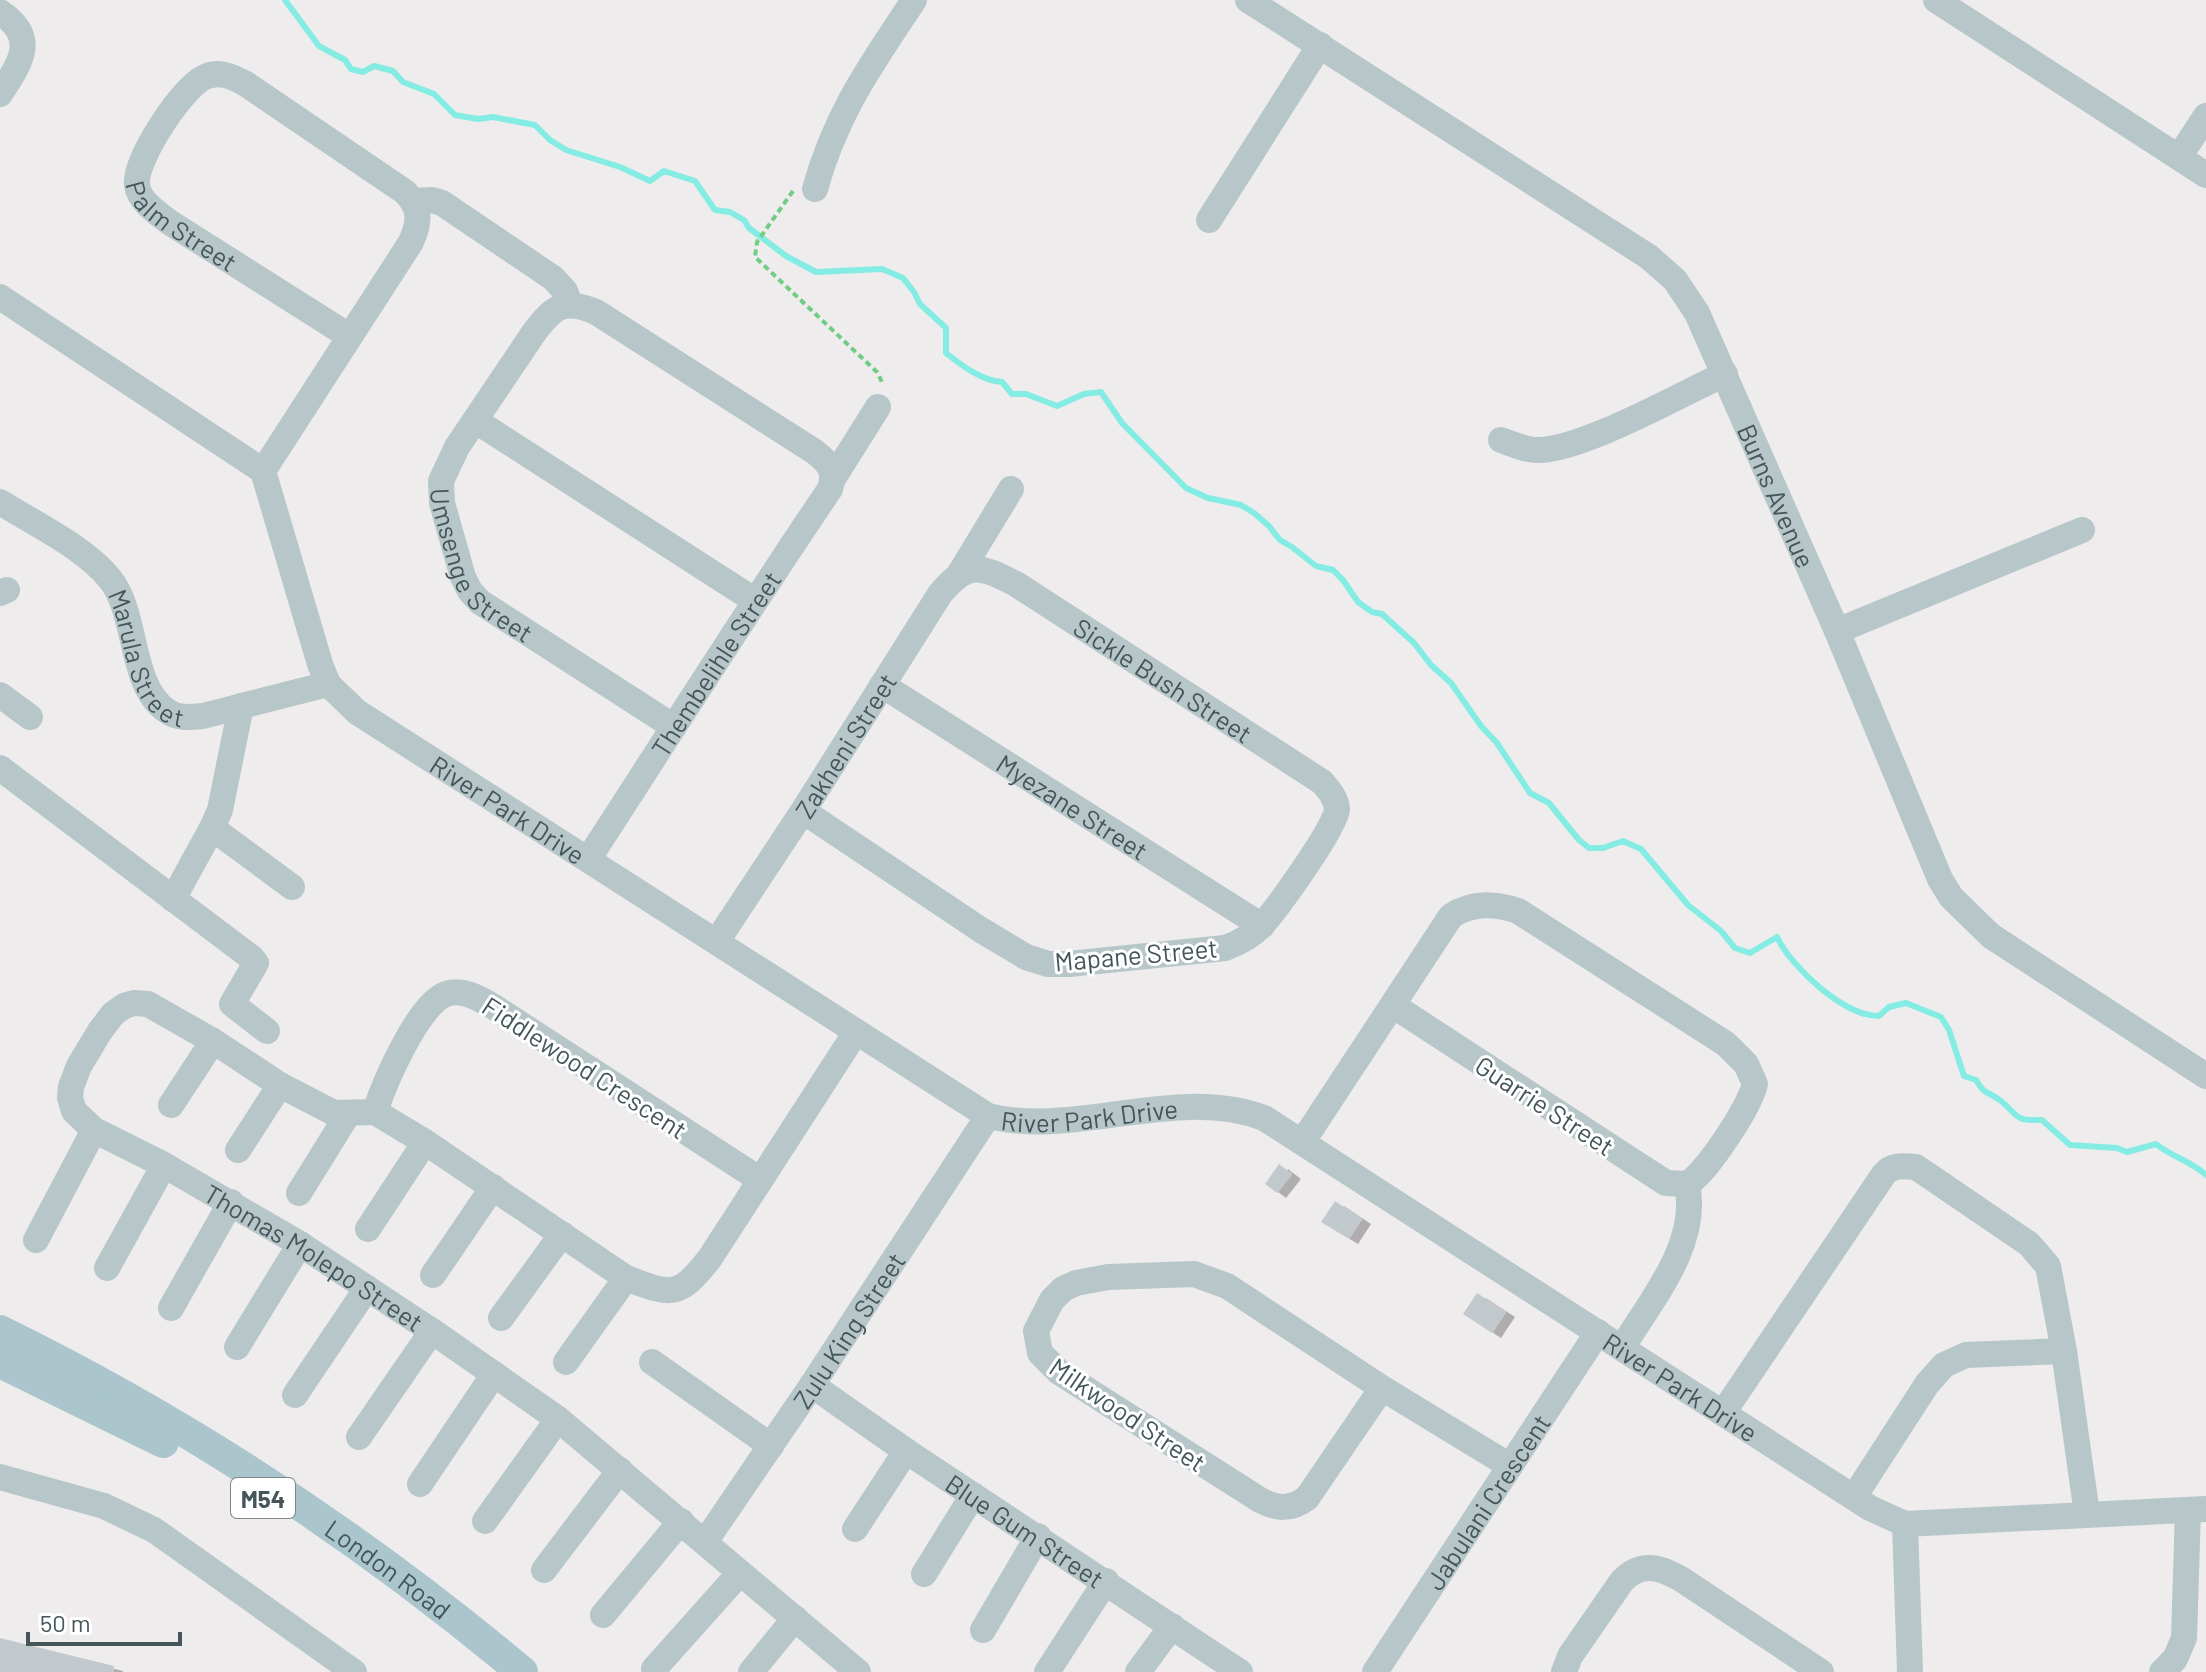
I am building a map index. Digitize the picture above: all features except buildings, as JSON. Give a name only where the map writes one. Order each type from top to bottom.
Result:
[{"type":"main road","name":"London Road","points":[[0,1331],[114,1391],[250,1472],[378,1560],[522,1672]]},
{"type":"main road","name":"London Road","points":[[0,1362],[176,1448],[265,1499],[401,1592],[502,1672]]},
{"type":"street","points":[[815,189],[826,150],[840,117],[914,0]]},
{"type":"street","name":"Burns Avenue","points":[[1248,0],[1663,268],[1687,295],[1725,374],[1940,879],[1951,897],[1991,936],[2206,1076]]},
{"type":"street","points":[[1936,0],[2206,175]]},
{"type":"street","points":[[0,12],[18,29],[23,39],[23,50],[0,94]]},
{"type":"street","points":[[1209,220],[1320,45]]},
{"type":"street","name":"Palm Street","points":[[349,336],[153,210],[142,198],[137,186],[138,170],[144,155],[191,86],[213,74],[229,75],[414,201]]},
{"type":"street","points":[[2179,157],[2206,116]]},
{"type":"street","points":[[0,297],[263,471],[411,242],[417,229],[418,214],[414,201],[432,200],[442,203],[553,278],[565,291],[564,306],[596,312],[815,452],[832,472]]},
{"type":"street","name":"Umsenge Street","points":[[564,306],[546,316],[447,466],[441,481],[442,503],[470,591],[496,614],[674,727]]},
{"type":"street","points":[[1501,440],[1537,450],[1586,439],[1725,374]]},
{"type":"street","name":"Thembelihle Street","points":[[589,858],[754,600],[830,489],[832,472],[878,407]]},
{"type":"street","points":[[476,421],[754,600]]},
{"type":"street","name":"River Park Drive","points":[[263,471],[328,684],[357,712],[988,1116],[1034,1121],[1145,1110],[1224,1108],[1264,1118],[1303,1141],[1398,1207],[1854,1497],[1886,1517],[1905,1524],[2197,1509]]},
{"type":"street","name":"Zakheni Street","points":[[717,941],[940,594],[972,571],[1011,489]]},
{"type":"street","name":"Marula Street","points":[[0,502],[86,557],[111,580],[121,595],[146,682],[168,712],[184,717],[203,716],[328,684]]},
{"type":"street","points":[[1837,631],[2082,530]]},
{"type":"street","name":"Sickle Bush Street","points":[[972,571],[1016,584],[1322,782],[1335,801]]},
{"type":"street","name":"Myezane Street","points":[[882,685],[1262,926]]},
{"type":"street","points":[[0,695],[30,717]]},
{"type":"street","points":[[173,899],[212,828],[228,780],[241,706]]},
{"type":"street","points":[[2,773],[252,958],[256,963],[232,1004],[267,1031]]},
{"type":"street","name":"Mapane Street","points":[[803,811],[1026,957],[1048,964],[1069,964],[1225,948],[1241,942],[1262,926],[1329,831],[1337,812],[1335,801]]},
{"type":"street","points":[[212,828],[292,887]]},
{"type":"street","points":[[1303,1141],[1451,916],[1478,905],[1503,906],[1518,911],[1726,1044],[1746,1064],[1755,1084],[1747,1106],[1693,1179],[1687,1231],[1676,1258],[1622,1348]]},
{"type":"street","name":"Fiddlewood Crescent","points":[[375,1112],[396,1058],[425,1014],[445,994],[459,992],[475,996],[494,1007],[759,1179]]},
{"type":"street","name":"Thomas Molepo Street","points":[[375,1112],[334,1113],[280,1085],[213,1041],[148,1004],[124,1006],[113,1014],[79,1066],[70,1098],[74,1111],[94,1130],[231,1202],[300,1244],[558,1419],[795,1618],[851,1670]]},
{"type":"street","name":"Guarrie Street","points":[[1394,1006],[1655,1177],[1666,1183],[1693,1179]]},
{"type":"street","points":[[375,1112],[425,1142],[626,1278],[662,1291],[674,1290],[686,1285],[697,1274],[856,1032]]},
{"type":"street","points":[[171,1105],[213,1041]]},
{"type":"street","points":[[238,1150],[280,1085]]},
{"type":"street","points":[[299,1193],[348,1114]]},
{"type":"street","name":"Zulu King Street","points":[[705,1542],[988,1116]]},
{"type":"street","points":[[36,1240],[94,1130]]},
{"type":"street","points":[[368,1229],[425,1142]]},
{"type":"street","points":[[107,1268],[164,1165]]},
{"type":"street","points":[[1723,1413],[1876,1184],[1888,1169],[1916,1167],[2029,1244],[2043,1259],[2051,1276],[2064,1351],[2087,1514]]},
{"type":"street","points":[[433,1275],[493,1187]]},
{"type":"street","points":[[171,1308],[231,1202]]},
{"type":"street","points":[[501,1318],[562,1234]]},
{"type":"street","points":[[237,1347],[300,1244]]},
{"type":"street","name":"Milkwood Street","points":[[1382,1388],[1307,1498],[1291,1507],[1277,1507],[1260,1500],[1059,1372],[1044,1360],[1037,1348],[1036,1331],[1052,1300],[1063,1289],[1076,1283],[1108,1277],[1194,1274],[1227,1286],[1382,1388],[1510,1466]]},
{"type":"street","points":[[566,1362],[626,1278]]},
{"type":"street","points":[[295,1395],[367,1288]]},
{"type":"street","points":[[359,1437],[432,1331]]},
{"type":"street","name":"Jabulani Crescent","points":[[1375,1672],[1598,1332]]},
{"type":"street","points":[[1854,1497],[1927,1384],[1944,1365],[1966,1355],[2064,1351]]},
{"type":"street","points":[[652,1362],[771,1446]]},
{"type":"street","points":[[420,1484],[494,1374]]},
{"type":"street","name":"Blue Gum Street","points":[[812,1385],[1237,1671]]},
{"type":"street","points":[[485,1521],[558,1419]]},
{"type":"street","points":[[855,1529],[906,1451]]},
{"type":"street","points":[[544,1570],[620,1470]]},
{"type":"street","points":[[0,1477],[104,1506],[154,1530],[354,1672]]},
{"type":"street","points":[[924,1574],[973,1495]]},
{"type":"street","points":[[2162,1672],[2175,1659],[2184,1638],[2197,1509]]},
{"type":"street","points":[[603,1615],[681,1521]]},
{"type":"street","points":[[1905,1524],[1910,1672]]},
{"type":"street","points":[[983,1630],[1038,1536]]},
{"type":"street","points":[[1564,1672],[1570,1656],[1617,1588],[1630,1572],[1644,1567],[1661,1569],[1681,1579],[1821,1672]]},
{"type":"street","points":[[654,1669],[739,1574]]},
{"type":"street","points":[[1047,1672],[1106,1581]]},
{"type":"street","points":[[751,1672],[795,1618]]},
{"type":"street","points":[[1138,1672],[1172,1626]]},
{"type":"path","points":[[775,217],[757,242],[755,257],[877,372],[883,383],[878,407]]},
{"type":"waterway","points":[[285,0],[319,46],[345,60],[351,69],[363,72],[374,66],[393,71],[403,82],[434,94],[455,115],[478,119],[493,117],[535,125],[566,150],[620,167],[650,181],[664,171],[695,181],[715,210],[730,212],[744,220],[749,228],[786,256],[816,272],[882,269],[903,278],[920,304],[946,328],[946,353],[979,376],[1002,382],[1012,394],[1026,394],[1057,406],[1084,394],[1101,392],[1122,423],[1186,488],[1208,498],[1241,505],[1254,513],[1280,540],[1316,566],[1333,570],[1358,602],[1372,612],[1382,614],[1414,643],[1431,665],[1451,683],[1530,793],[1549,803],[1589,848],[1603,848],[1623,841],[1641,849],[1688,905],[1721,931],[1735,948],[1750,953],[1777,937],[1807,976],[1850,1008],[1879,1016],[1889,1007],[1906,1003],[1941,1017],[1949,1030],[1964,1076],[1976,1080],[2018,1117],[2042,1120],[2070,1145],[2117,1148],[2127,1152],[2156,1144],[2206,1175]]}]
